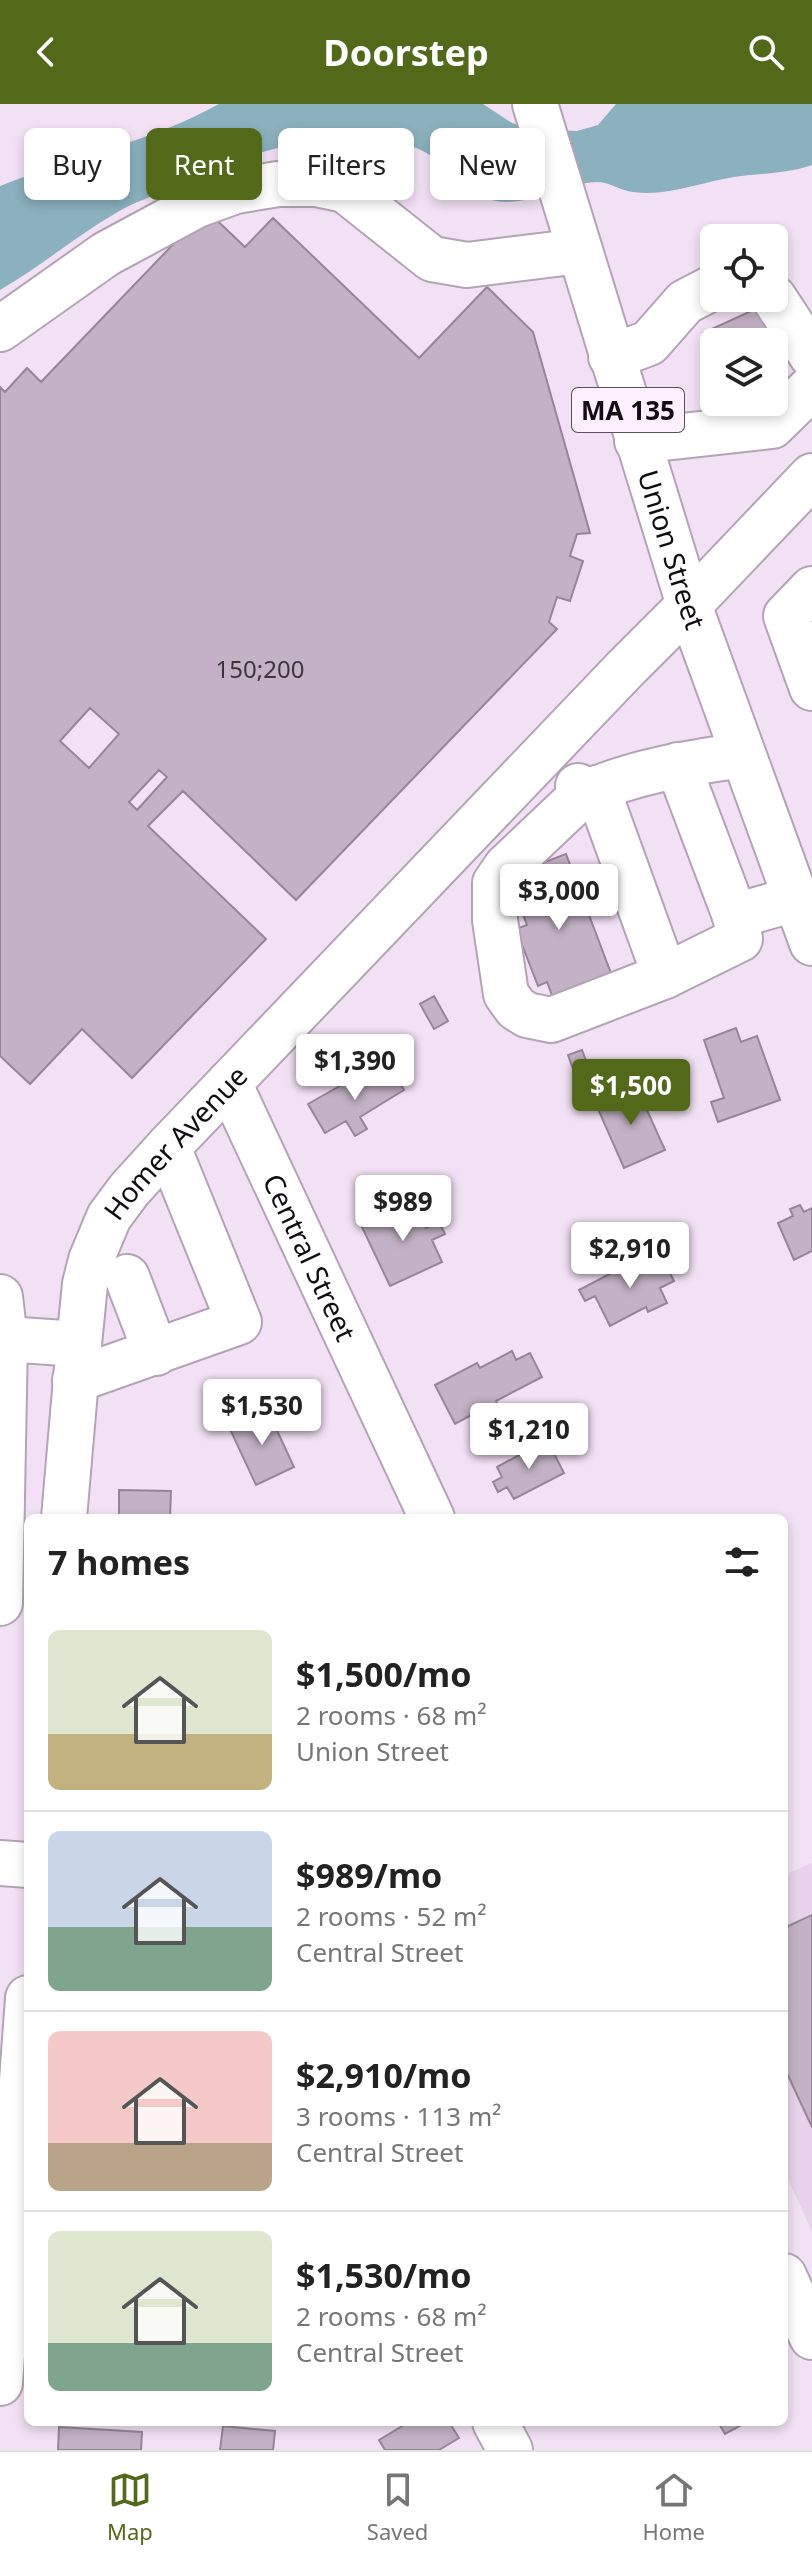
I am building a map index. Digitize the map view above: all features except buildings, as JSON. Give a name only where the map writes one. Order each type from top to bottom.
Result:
[{"type":"street","name":"Union Street","points":[[535,104],[689,605],[812,943]]},
{"type":"street","points":[[0,329],[106,254],[197,205],[236,191],[278,184],[316,184],[345,190],[432,259],[467,265],[574,233]]},
{"type":"street","points":[[611,357],[649,343],[685,302],[700,294]]},
{"type":"street","points":[[783,312],[812,356]]},
{"type":"street","points":[[637,441],[772,426],[812,387]]},
{"type":"street","name":"Homer Avenue","points":[[64,1514],[85,1284],[97,1242],[118,1204],[229,1083],[812,476]]},
{"type":"street","points":[[812,589],[786,616],[812,688]]},
{"type":"street","points":[[557,740],[590,792],[665,976]]},
{"type":"street","points":[[678,765],[735,916],[740,939],[665,976],[551,1020],[527,1015],[516,1008],[506,994],[495,920],[495,883],[506,867],[590,792],[678,765],[742,755]]},
{"type":"street","points":[[735,916],[795,899]]},
{"type":"street","name":"Central Street","points":[[229,1083],[430,1514]]},
{"type":"street","points":[[5,1339],[77,1362],[156,1353],[239,1322],[168,1147]]},
{"type":"street","points":[[127,1277],[156,1353]]},
{"type":"street","points":[[0,1297],[5,1339],[0,1603]]},
{"type":"street","points":[[0,1863],[24,1865]]},
{"type":"street","points":[[0,2383],[24,2053]]},
{"type":"street","points":[[788,2285],[812,2337]]},
{"type":"street","points":[[497,2426],[510,2450]]},
{"type":"shaded area","points":[[812,1863],[812,2231],[788,2180],[788,1873]]},
{"type":"water","points":[[219,104],[483,104],[512,123],[530,128],[430,128],[430,155],[414,148],[414,128],[278,128],[278,148],[262,152],[262,128],[168,128]]},
{"type":"water","points":[[616,104],[812,104],[812,165],[658,192],[629,191],[598,182],[545,194],[545,130],[577,131],[598,125]]},
{"type":"water","points":[[146,136],[146,199],[101,222],[0,290],[0,186],[24,177],[24,200],[130,200],[130,142]]}]
